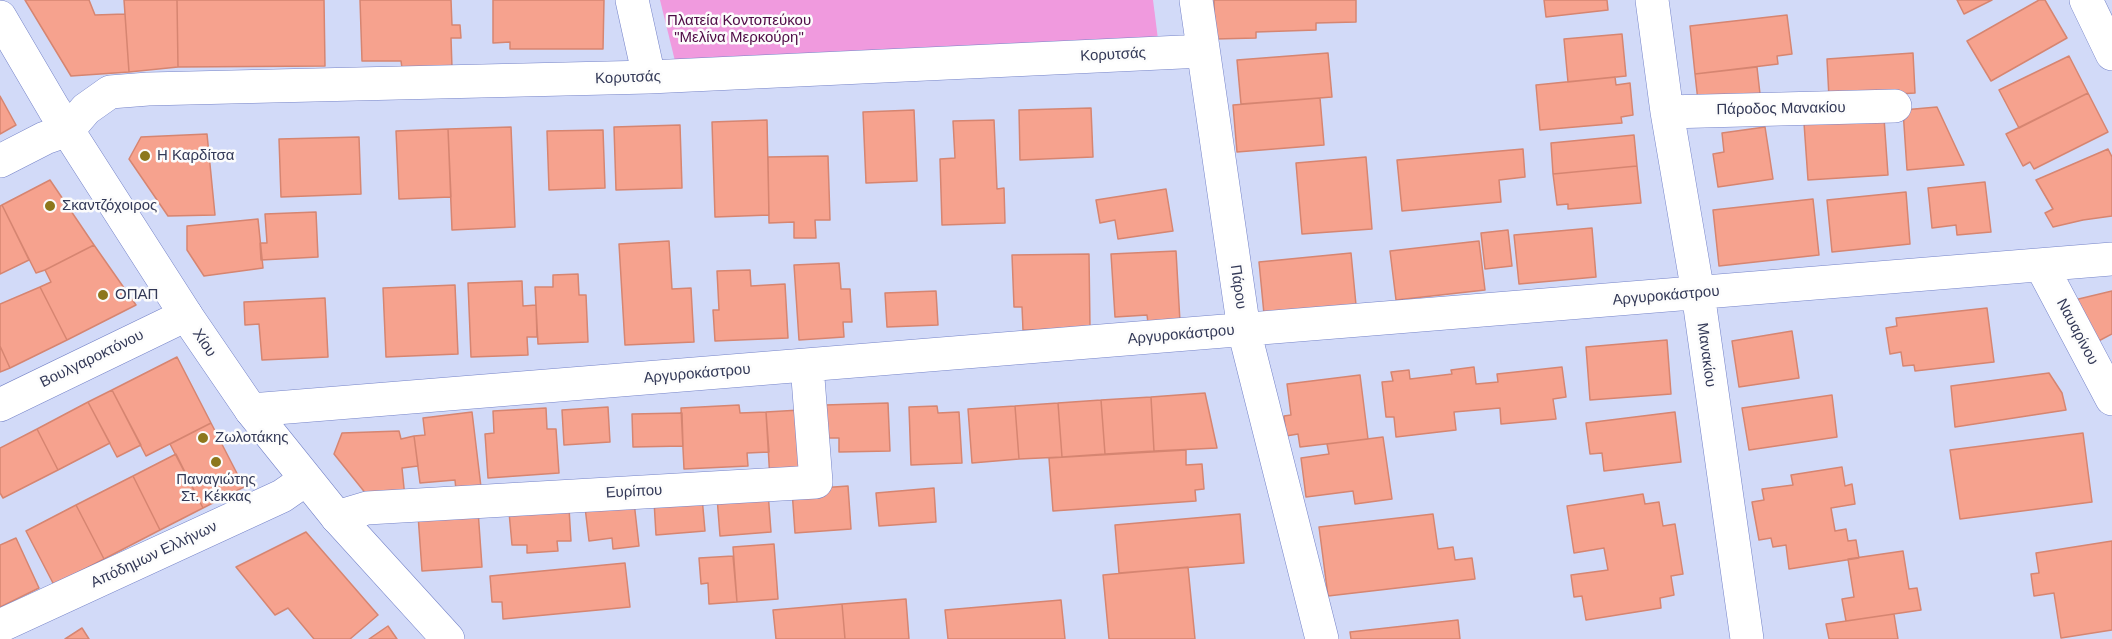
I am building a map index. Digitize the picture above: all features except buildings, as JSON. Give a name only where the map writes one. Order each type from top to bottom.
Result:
[{"type":"street","points":[[632,0],[649,77]]},
{"type":"street","name":"Πάρου","points":[[1196,0],[1244,330],[1322,639]]},
{"type":"street","name":"Μανακίου","points":[[1652,0],[1667,112],[1698,293],[1747,639]]},
{"type":"street","points":[[2086,0],[2112,54]]},
{"type":"street","name":"Χίου","points":[[0,17],[68,130],[186,315],[251,410],[305,480],[448,639]]},
{"type":"street","name":"Κορυτσάς","points":[[68,130],[86,109],[110,92],[148,89],[649,77],[1203,51]]},
{"type":"street","name":"Πάροδος Μανακίου","points":[[1667,112],[1895,106]]},
{"type":"street","points":[[0,161],[45,138],[68,130]]},
{"type":"street","name":"Αργυροκάστρου","points":[[251,410],[2112,259]]},
{"type":"street","name":"Ναυαρίνου","points":[[2041,265],[2112,399]]},
{"type":"street","name":"Βουλγαροκτόνου","points":[[0,405],[186,315]]},
{"type":"street","name":"Ευρίπου","points":[[337,517],[367,508],[816,482],[807,365]]},
{"type":"street","name":"Απόδημων Ελλήνων","points":[[8,629],[282,496],[305,480]]},
{"type":"green space","name":"Πλατεία Κοντοπεύκου \"Μελίνα Μερκούρη\"","points":[[660,0],[1153,0],[1159,47],[675,61]]},
{"type":"place","name":"Η Καρδίτσα","points":[[145,156]]},
{"type":"place","name":"Σκαντζόχοιρος","points":[[50,206]]},
{"type":"place","name":"ΟΠΑΠ","points":[[103,295]]},
{"type":"place","name":"Ζωλοτάκης","points":[[203,438]]},
{"type":"place","name":"Παναγιώτης Στ. Κέκκας","points":[[216,462]]}]
